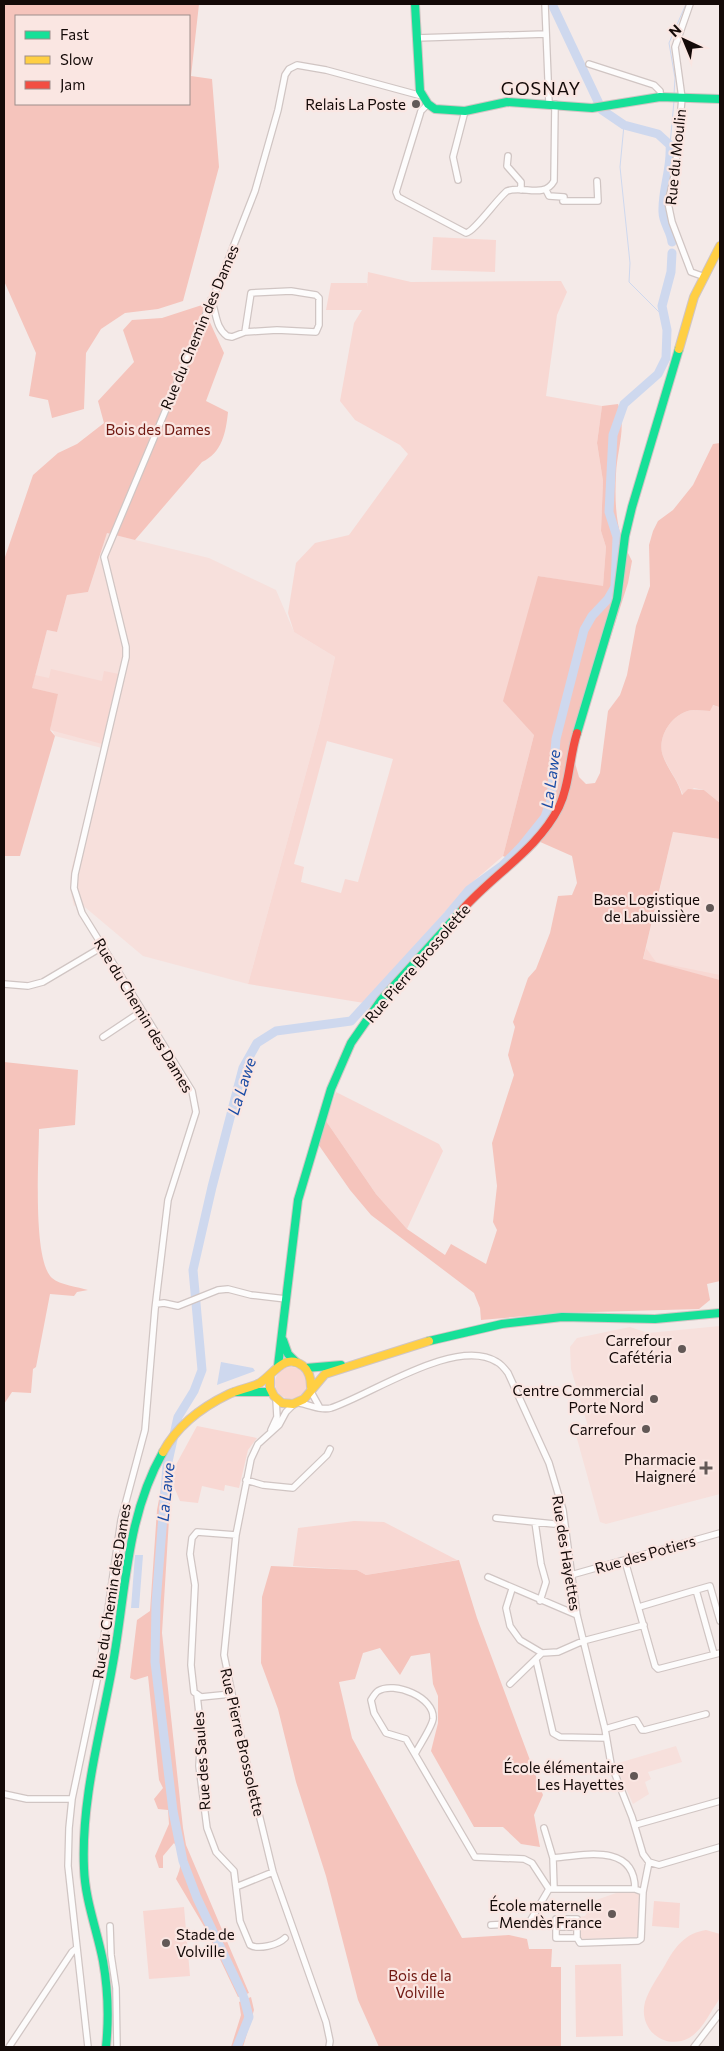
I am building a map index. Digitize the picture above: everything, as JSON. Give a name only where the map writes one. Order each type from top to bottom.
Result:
[{"type":"street","points":[[415,4],[416,38],[422,96],[435,109],[465,111],[507,102],[600,107],[660,97],[720,99]]},
{"type":"street","points":[[428,104],[421,111],[396,192],[398,196],[466,233],[474,229],[492,204],[507,191],[546,190],[554,181],[554,147],[545,4]]},
{"type":"street","name":"Rue du Moulin","points":[[690,4],[675,47],[675,172],[668,203],[672,222],[691,272],[705,278]]},
{"type":"street","points":[[416,38],[546,34]]},
{"type":"street","points":[[589,64],[654,86],[660,91],[660,97]]},
{"type":"street","name":"Rue du Chemin des Dames","points":[[88,2047],[67,1852],[72,1799],[99,1671],[121,1520],[145,1430],[156,1304],[168,1200],[196,1112],[192,1092],[82,913],[74,888],[75,874],[126,658],[126,647],[104,557],[211,300],[254,191],[278,110],[285,75],[289,69],[297,65],[326,70],[422,96]]},
{"type":"street","points":[[458,180],[453,157],[465,111]]},
{"type":"street","points":[[508,156],[507,166],[521,182],[521,190]]},
{"type":"street","points":[[546,190],[549,196],[564,197],[563,200],[598,201],[597,181]]},
{"type":"street","name":"Rue Pierre Brossolette","points":[[278,1366],[290,1252],[304,1171],[331,1089],[351,1043],[381,1000],[472,899],[538,839],[559,807],[568,783],[570,755],[620,583],[628,520],[694,297],[720,246]]},
{"type":"street","points":[[211,300],[216,310],[217,325],[221,332],[232,337],[245,332],[277,330],[316,332],[319,324],[319,298],[316,295],[291,291],[250,294],[245,332]]},
{"type":"street","points":[[4,984],[28,986],[43,982],[102,947]]},
{"type":"street","points":[[103,1036],[142,1011]]},
{"type":"street","points":[[156,1304],[164,1303],[178,1306],[218,1290],[228,1289],[251,1295],[286,1299]]},
{"type":"street","points":[[270,1375],[269,1384],[274,1396],[283,1403],[296,1404],[305,1398],[318,1377],[353,1364],[466,1331],[534,1319],[562,1317],[655,1319],[720,1313]]},
{"type":"street","points":[[282,1338],[288,1354],[306,1368],[311,1377],[311,1389],[320,1408]]},
{"type":"street","name":"Rue des Hayettes","points":[[296,1404],[330,1408],[422,1366],[459,1357],[479,1357],[497,1361],[508,1373],[549,1463],[563,1510],[570,1575],[577,1615],[616,1780],[635,1825],[643,1854],[650,1862]]},
{"type":"street","points":[[106,2047],[106,1980],[84,1870],[85,1820],[114,1660],[133,1523],[140,1498],[157,1462],[183,1426],[211,1404],[261,1382],[278,1366],[288,1362],[296,1362]]},
{"type":"street","points":[[306,1368],[353,1364]]},
{"type":"street","points":[[235,1392],[274,1396]]},
{"type":"street","name":"Rue Pierre Brossolette","points":[[269,1434],[277,1416],[274,1396]]},
{"type":"street","name":"Rue Pierre Brossolette","points":[[296,1404],[286,1412],[279,1425],[254,1452],[246,1480],[236,1535],[224,1640],[225,1661],[273,1872],[326,2022],[330,2041],[328,2047]]},
{"type":"street","points":[[246,1480],[263,1485],[293,1488],[327,1455],[330,1449]]},
{"type":"street","points":[[496,1518],[554,1524]]},
{"type":"street","points":[[535,1522],[541,1564],[546,1582],[540,1601]]},
{"type":"street","name":"Rue des Saules","points":[[236,1535],[201,1531],[192,1538],[190,1558],[195,1585],[191,1664],[201,1732],[199,1766],[207,1828],[216,1852],[232,1868],[236,1887]]},
{"type":"street","name":"Rue des Potiers","points":[[570,1575],[720,1533]]},
{"type":"street","points":[[625,1561],[655,1666],[661,1670],[717,1654],[696,1590]]},
{"type":"street","points":[[488,1577],[540,1601],[577,1615]]},
{"type":"street","points":[[639,1607],[710,1586],[720,1621]]},
{"type":"street","points":[[512,1589],[506,1608],[510,1626],[520,1640],[542,1652],[558,1652],[583,1640],[644,1625]]},
{"type":"street","points":[[510,1684],[542,1652]]},
{"type":"street","points":[[536,1660],[550,1727],[557,1737],[606,1738]]},
{"type":"street","points":[[415,1754],[433,1719],[429,1703],[423,1698],[400,1690],[385,1688],[377,1691],[371,1700],[374,1712],[386,1733],[390,1736],[403,1736],[475,1857],[524,1859],[532,1863],[551,1889]]},
{"type":"street","points":[[197,1695],[201,1697],[231,1694]]},
{"type":"street","points":[[605,1729],[636,1720],[642,1730],[645,1730],[706,1714]]},
{"type":"street","points":[[4,1794],[27,1799],[72,1799]]},
{"type":"street","points":[[635,1825],[720,1801]]},
{"type":"street","points":[[492,1925],[529,1923],[551,1889],[553,1858],[544,1828]]},
{"type":"street","points":[[578,1940],[577,1919],[556,1919],[556,1938],[578,1940],[638,1941],[641,1939],[643,1892],[650,1862],[659,1865],[671,1863],[720,1847]]},
{"type":"street","points":[[553,1858],[595,1853],[623,1861],[635,1875],[634,1889]]},
{"type":"street","points":[[273,1872],[236,1887],[240,1921],[250,1945],[254,1948],[281,1942],[286,1938]]},
{"type":"street","points":[[551,1889],[634,1889],[643,1892]]},
{"type":"street","points":[[110,1926],[111,1955],[116,1988],[117,2047]]},
{"type":"street","points":[[9,2047],[72,1952],[77,1948]]},
{"type":"street","points":[[694,2047],[720,2013]]},
{"type":"shaded area","points":[[433,237],[496,240],[495,272],[431,270]]},
{"type":"shaded area","points":[[368,272],[411,282],[561,281],[567,292],[557,315],[546,396],[602,406],[597,443],[603,481],[601,531],[606,547],[603,587],[538,576],[534,735],[503,856],[468,886],[364,1003],[248,984],[320,722],[335,657],[294,632],[288,613],[296,563],[315,543],[349,535],[408,454],[400,445],[355,420],[340,401],[354,323],[362,310],[326,310],[331,283],[367,283],[367,288]],"holes":[[[327,741],[393,759],[358,882],[345,879],[341,893],[301,882],[304,867],[294,864]]]},
{"type":"shaded area","points":[[107,533],[209,558],[276,590],[294,632],[335,657],[320,722],[248,984],[143,956],[80,903],[74,906],[70,888],[71,871],[102,748],[55,736],[32,688],[47,630],[57,632],[67,595],[88,592]]},
{"type":"shaded area","points":[[51,669],[102,681],[104,671],[119,674],[102,744],[50,730],[58,694],[32,688],[35,675],[49,678]]},
{"type":"shaded area","points":[[712,705],[719,707],[720,711],[720,803],[704,790],[694,788],[683,795],[665,761],[661,749],[664,733],[673,720],[686,711],[709,711]]},
{"type":"shaded area","points":[[673,832],[720,839],[720,980],[643,960]]},
{"type":"shaded area","points":[[646,948],[656,962],[720,975],[720,980],[643,960]]},
{"type":"shaded area","points":[[336,1092],[439,1144],[443,1151],[407,1229],[376,1194],[326,1121]]},
{"type":"shaded area","points":[[720,1326],[720,1494],[606,1524],[600,1522],[576,1435],[589,1430],[571,1369],[570,1347],[577,1338],[630,1327],[648,1333]]},
{"type":"shaded area","points":[[291,1367],[297,1368],[302,1372],[306,1377],[306,1389],[302,1394],[297,1398],[291,1399],[285,1398],[280,1394],[276,1389],[275,1383],[276,1377],[280,1372],[285,1368]]},
{"type":"shaded area","points":[[197,1426],[257,1438],[248,1450],[239,1488],[225,1485],[224,1491],[202,1486],[198,1503],[180,1501],[174,1487],[172,1472]]},
{"type":"shaded area","points":[[354,1521],[384,1522],[457,1560],[366,1575],[357,1570],[293,1566],[298,1528]]},
{"type":"shaded area","name":"École élémentaire Les Hayettes","points":[[676,1746],[682,1762],[648,1772],[651,1779],[645,1782],[649,1794],[633,1804],[615,1764]]},
{"type":"shaded area","name":"École maternelle Mendès France","points":[[616,1893],[639,1893],[638,1937],[578,1939],[579,1917],[585,1916],[588,1911],[585,1904]]},
{"type":"shaded area","points":[[654,1901],[680,1903],[679,1928],[652,1926]]},
{"type":"shaded area","name":"Stade de Volville","points":[[184,1907],[190,1976],[149,1979],[143,1911]]},
{"type":"shaded area","points":[[706,1930],[720,1934],[722,1974],[719,1998],[704,2023],[693,2036],[671,2042],[662,2039],[649,2029],[645,2021],[644,2012],[647,1997],[669,1958],[681,1942],[692,1934]]},
{"type":"shaded area","points":[[621,1964],[623,2036],[576,2037],[575,1965]]},
{"type":"green space","points":[[4,4],[199,4],[191,76],[212,79],[219,167],[183,301],[158,309],[125,313],[101,329],[86,353],[84,409],[52,418],[48,400],[29,396],[36,353],[4,281]]},
{"type":"green space","name":"Bois des Dames","points":[[202,305],[224,353],[206,401],[228,412],[222,441],[214,453],[202,462],[135,540],[107,533],[88,592],[67,595],[57,632],[47,630],[32,688],[58,694],[50,730],[55,736],[20,856],[4,856],[4,560],[33,475],[58,453],[77,444],[104,423],[98,401],[134,362],[123,330],[132,320],[162,318]]},
{"type":"green space","points":[[618,404],[621,413],[622,430],[616,474],[617,513],[621,536],[629,533],[627,551],[632,561],[628,583],[581,730],[575,763],[579,777],[586,784],[595,783],[600,773],[608,711],[620,695],[627,675],[636,626],[650,586],[649,545],[653,531],[658,521],[673,510],[693,485],[713,444],[720,443],[720,711],[719,707],[713,705],[710,711],[686,711],[679,715],[664,733],[661,749],[682,795],[688,789],[704,790],[720,803],[720,839],[673,832],[643,959],[720,980],[720,1281],[707,1284],[710,1300],[699,1309],[559,1313],[481,1320],[480,1308],[474,1293],[371,1215],[350,1190],[318,1144],[326,1121],[376,1194],[407,1229],[445,1255],[451,1244],[486,1264],[497,1230],[493,1222],[497,1186],[492,1143],[514,1075],[508,1055],[515,1027],[513,1022],[528,978],[536,969],[550,933],[558,896],[572,895],[577,883],[572,856],[538,841],[514,861],[503,856],[534,735],[503,701],[538,576],[603,586],[606,547],[601,531],[603,481],[597,443],[602,406]]},
{"type":"green space","points":[[4,1062],[78,1070],[75,1125],[39,1129],[39,1230],[46,1268],[52,1278],[64,1284],[88,1290],[77,1292],[74,1296],[50,1294],[36,1367],[33,1369],[31,1393],[12,1392],[4,1404]]},
{"type":"green space","points":[[172,1472],[174,1487],[170,1503],[162,1633],[183,1828],[186,1845],[249,1993],[238,1997],[205,1928],[176,1879],[181,1861],[174,1843],[163,1856],[163,1868],[159,1868],[155,1856],[169,1824],[168,1810],[158,1809],[154,1799],[163,1788],[159,1780],[148,1676],[135,1680],[130,1678],[137,1620],[150,1611],[157,1510],[164,1473]]},
{"type":"green space","name":"Bois de la Volville","points":[[459,1560],[477,1618],[543,1795],[534,1815],[540,1847],[521,1844],[503,1827],[474,1827],[431,1751],[438,1723],[438,1696],[433,1684],[430,1653],[411,1656],[400,1675],[380,1648],[363,1653],[355,1679],[339,1682],[352,1738],[462,1938],[509,1935],[527,1939],[529,1949],[552,1949],[551,1967],[561,1967],[561,2046],[641,2047],[379,2047],[358,2000],[326,1876],[296,1782],[278,1709],[261,1663],[262,1597],[271,1566],[357,1570],[366,1575]]},
{"type":"green space","points":[[251,1997],[254,2010],[243,2047],[231,2047],[241,2015],[239,2002]]},
{"type":"water","points":[[221,1362],[253,1368],[255,1371],[217,1385]]},
{"type":"water","points":[[135,1555],[143,1555],[139,1608],[131,1608]]},
{"type":"waterway","name":"La Lawe","points":[[552,4],[602,110],[624,125],[658,134],[670,145],[670,162],[663,212],[672,242]]},
{"type":"waterway","points":[[674,95],[675,78],[669,43],[686,4]]},
{"type":"waterway","points":[[670,145],[674,101]]},
{"type":"waterway","points":[[624,125],[620,167],[630,263],[629,282],[663,316]]},
{"type":"waterway","name":"La Lawe","points":[[243,1995],[197,1898],[183,1861],[173,1811],[155,1662],[156,1603],[167,1466],[178,1417],[194,1391],[202,1370],[193,1270],[212,1187],[243,1068],[257,1043],[276,1031],[351,1021],[469,890],[502,866],[521,847],[545,817],[551,800],[556,739],[584,630],[592,616],[608,599],[615,587],[617,537],[609,512],[613,435],[624,404],[658,374],[666,358],[667,330],[662,306],[671,272],[672,253]]},
{"type":"waterway","name":"La Lawe","points":[[237,2047],[249,2017],[244,1998]]},
{"type":"traffic: fast","points":[[415,4],[420,91],[428,104],[435,109],[465,111],[507,102],[592,108],[660,97],[720,99]]},
{"type":"traffic: fast","points":[[577,733],[617,599],[625,536],[632,507],[679,349]]},
{"type":"traffic: fast","points":[[278,1366],[298,1200],[331,1089],[351,1043],[381,1000],[463,909]]},
{"type":"traffic: fast","points":[[429,1341],[502,1324],[562,1317],[655,1319],[720,1313]]},
{"type":"traffic: fast","points":[[283,1340],[288,1354],[296,1362]]},
{"type":"traffic: fast","points":[[306,1368],[341,1365]]},
{"type":"traffic: fast","points":[[235,1392],[271,1392]]},
{"type":"traffic: fast","points":[[106,2047],[108,2004],[105,1972],[85,1880],[84,1842],[86,1816],[134,1528],[141,1502],[163,1452]]},
{"type":"traffic: slow","points":[[679,349],[694,297],[720,246]]},
{"type":"traffic: slow","points":[[270,1375],[270,1388],[274,1396],[282,1403],[293,1404],[304,1399],[325,1374],[429,1341]]},
{"type":"traffic: slow","points":[[163,1452],[175,1434],[200,1411],[229,1394],[258,1384],[284,1363],[290,1361],[303,1366],[309,1375],[311,1387]]},
{"type":"traffic: jam","points":[[463,909],[528,849],[550,822],[563,798],[577,733]]},
{"type":"place","name":"Relais La Poste","points":[[416,104]]},
{"type":"place","name":"Base Logistique de Labuissière","points":[[710,908]]},
{"type":"place","name":"Carrefour Cafétéria","points":[[682,1349]]},
{"type":"place","name":"Centre Commercial Porte Nord","points":[[654,1399]]},
{"type":"place","name":"Carrefour","points":[[646,1429]]},
{"type":"place","name":"Pharmacie Haigneré","points":[[706,1468]]},
{"type":"place","name":"École élémentaire Les Hayettes","points":[[634,1776]]},
{"type":"place","name":"École maternelle Mendès France","points":[[612,1914]]},
{"type":"place","name":"Stade de Volville","points":[[166,1943]]},
{"type":"district","name":"GOSNAY","points":[[541,88]]}]
